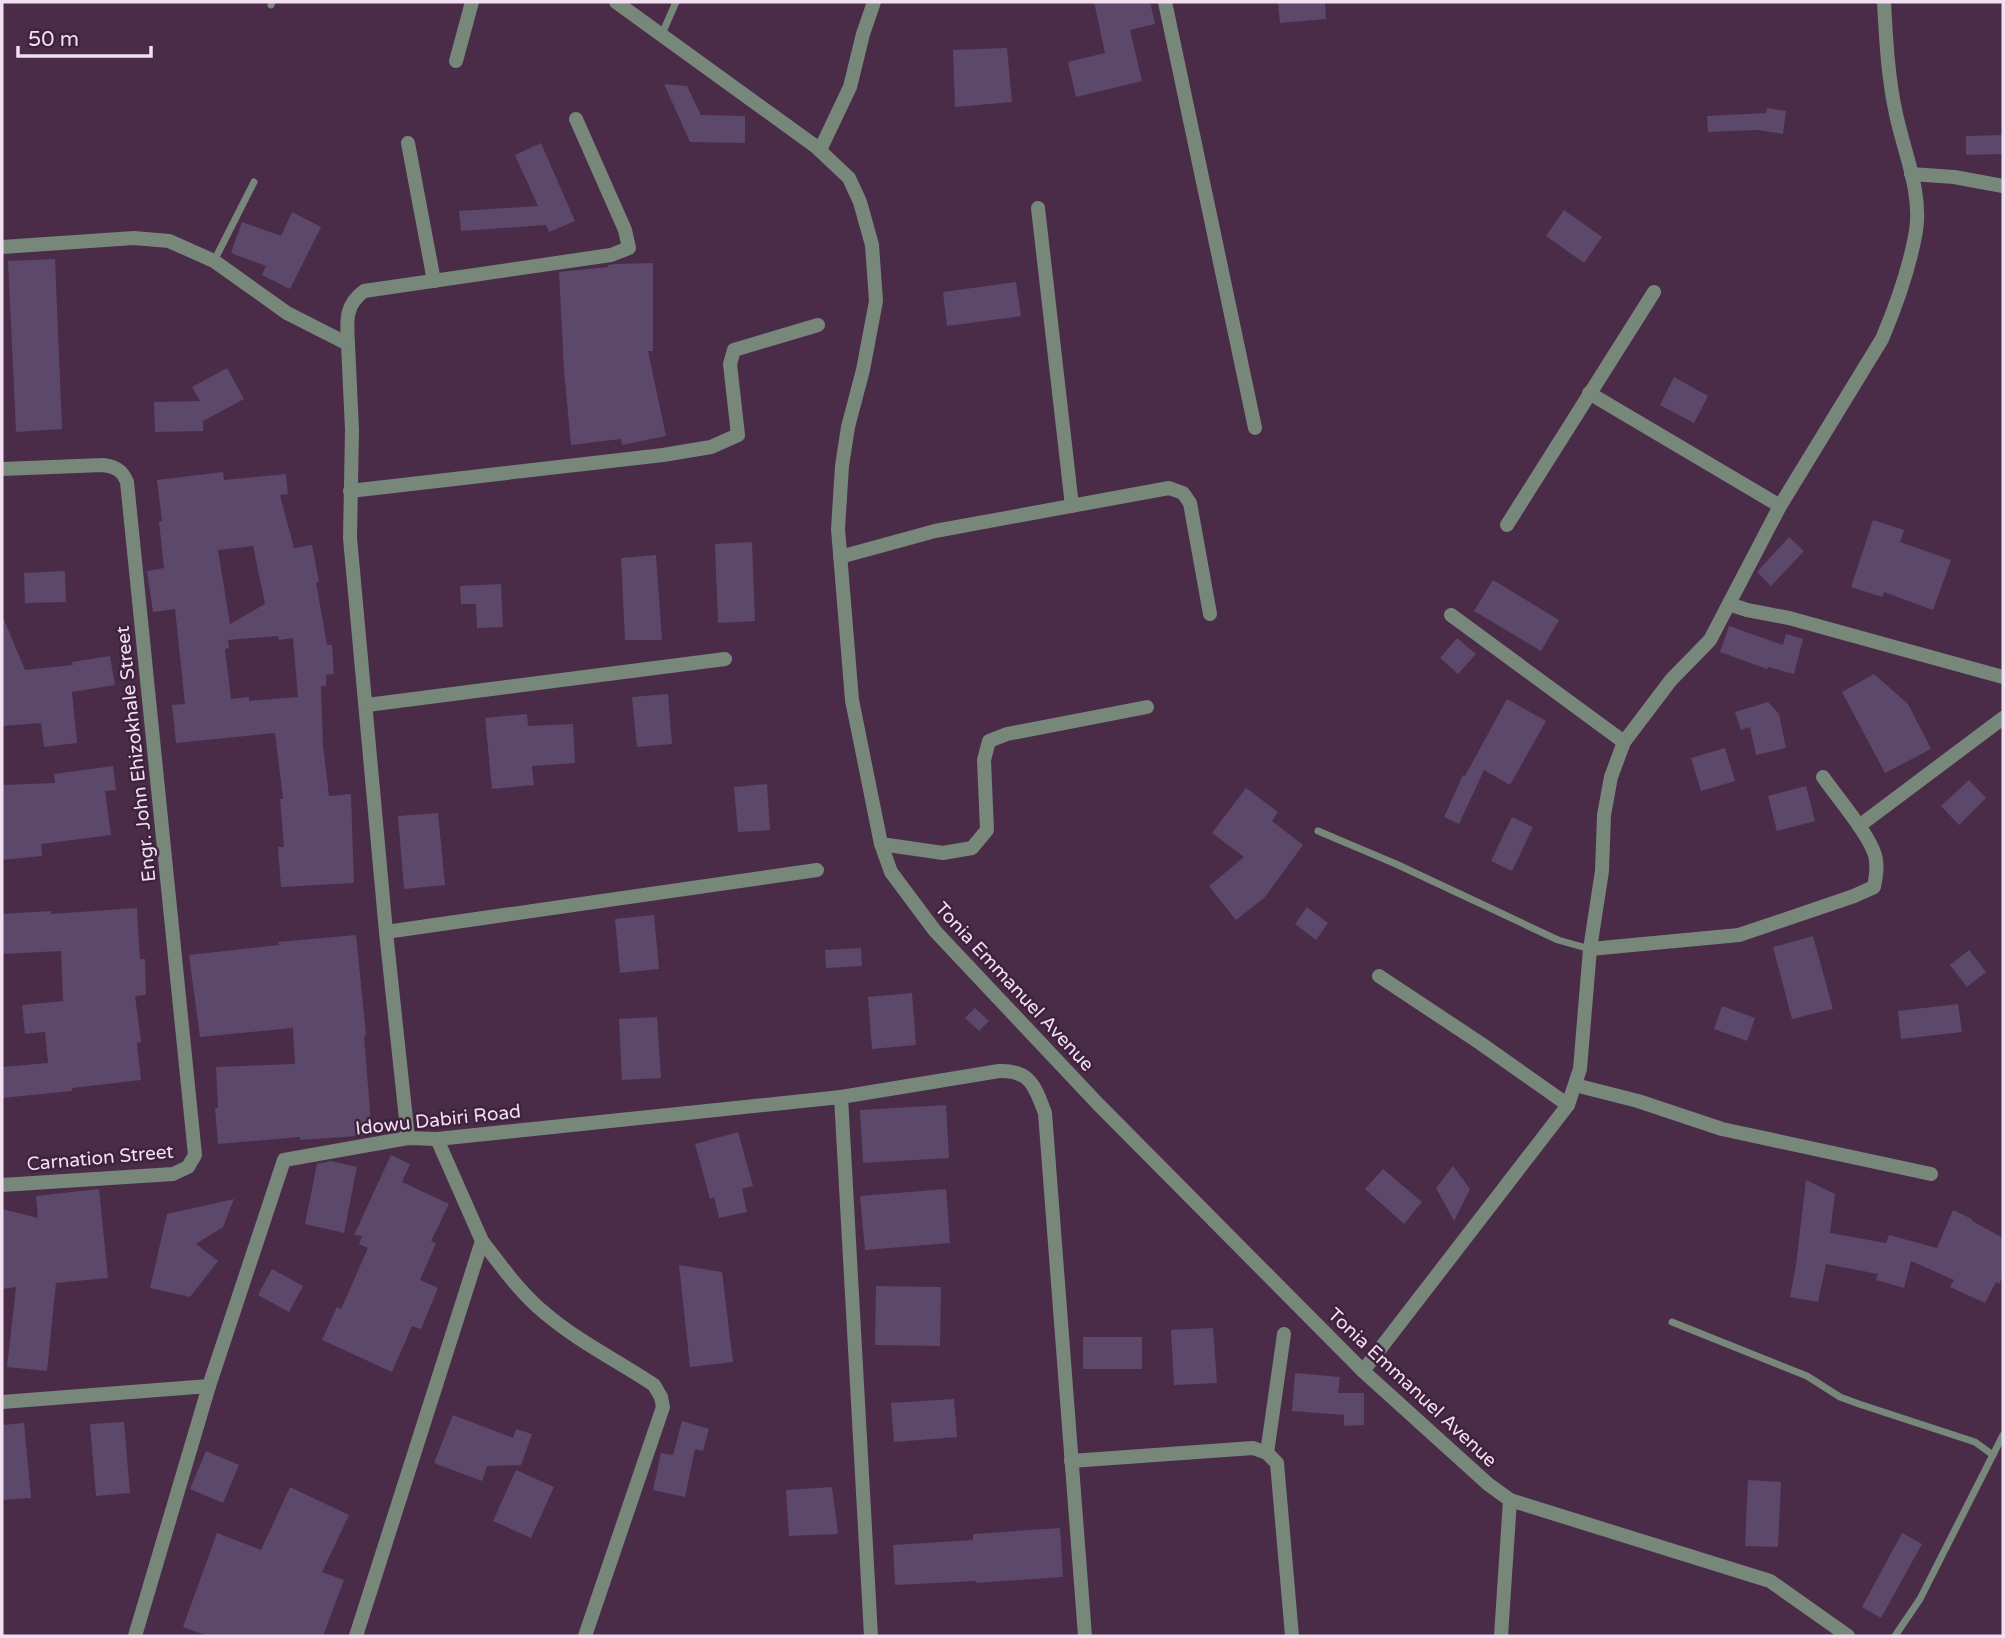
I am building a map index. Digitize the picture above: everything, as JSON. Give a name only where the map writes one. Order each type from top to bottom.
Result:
[{"type":"street","points":[[456,61],[472,2]]},
{"type":"street","name":"Tonia Emmanuel Avenue","points":[[616,2],[820,150],[849,178],[860,202],[872,245],[876,301],[863,370],[848,427],[842,466],[838,529],[852,700],[881,844],[891,872],[934,931],[1098,1104],[1363,1371],[1472,1470],[1510,1500],[1770,1581],[1843,1634]]},
{"type":"street","points":[[820,150],[850,87],[874,2]]},
{"type":"street","points":[[1165,2],[1255,428]]},
{"type":"street","points":[[1363,1371],[1568,1104],[1580,1069],[1590,949],[1602,871],[1604,815],[1611,777],[1624,742],[1671,680],[1710,640],[1780,506],[1882,339],[1894,309],[1916,229],[1911,174],[1895,113],[1887,51],[1885,2]]},
{"type":"street","points":[[408,1138],[350,538],[352,430],[347,310],[354,298],[364,291],[611,255],[629,248],[625,230],[576,119]]},
{"type":"street","points":[[408,143],[434,281]]},
{"type":"street","points":[[1911,174],[1954,177],[2003,186]]},
{"type":"street","points":[[1038,208],[1072,506]]},
{"type":"street","points":[[2,247],[156,238],[169,241],[214,261],[287,313],[348,344]]},
{"type":"street","points":[[1507,525],[1654,292]]},
{"type":"street","points":[[350,491],[663,455],[710,447],[738,435],[730,364],[734,350],[818,325]]},
{"type":"street","points":[[1589,393],[1780,506]]},
{"type":"street","name":"Engr. John Ehizokhale Street","points":[[2,469],[115,466],[123,472],[127,482],[195,1155]]},
{"type":"street","points":[[841,557],[935,531],[1168,488],[1184,493],[1191,503],[1210,614]]},
{"type":"street","points":[[1729,604],[2003,677]]},
{"type":"street","points":[[1451,615],[1624,742]]},
{"type":"street","points":[[367,705],[725,659]]},
{"type":"street","points":[[881,844],[943,853],[972,848],[987,830],[984,760],[989,741],[1007,734],[1147,707]]},
{"type":"street","points":[[1858,826],[2003,718]]},
{"type":"street","points":[[1590,949],[1739,935],[1874,887],[1877,875],[1875,854],[1823,777]]},
{"type":"street","points":[[386,932],[817,870]]},
{"type":"street","points":[[1380,976],[1568,1104]]},
{"type":"street","name":"Idowu Dabiri Road","points":[[209,1387],[284,1160],[408,1138],[437,1139],[841,1097],[1015,1070],[1029,1079],[1045,1113],[1072,1461]]},
{"type":"street","points":[[1575,1085],[1639,1101],[1722,1129],[1931,1174]]},
{"type":"street","points":[[841,1097],[871,1636]]},
{"type":"street","points":[[437,1139],[482,1241],[520,1290],[544,1314],[654,1385],[662,1396],[663,1407],[650,1450],[585,1636]]},
{"type":"street","name":"Carnation Street","points":[[2,1185],[173,1174],[188,1167],[195,1155]]},
{"type":"street","points":[[356,1636],[482,1241]]},
{"type":"street","points":[[1267,1453],[1284,1334]]},
{"type":"street","points":[[2,1402],[209,1387],[135,1636]]},
{"type":"street","points":[[1086,1636],[1072,1461],[1253,1448],[1267,1453],[1277,1464],[1292,1636]]},
{"type":"street","points":[[1501,1636],[1510,1500]]},
{"type":"lane","points":[[662,34],[676,2]]},
{"type":"lane","points":[[214,261],[254,182]]},
{"type":"lane","points":[[1318,831],[1396,864],[1558,940],[1590,949]]},
{"type":"lane","points":[[1672,1322],[1807,1376],[1840,1397],[1975,1442],[1993,1455]]},
{"type":"lane","points":[[1895,1636],[1920,1599],[2003,1435]]},
{"type":"building","points":[[1094,2],[1150,2],[1155,24],[1130,30],[1142,81],[1076,97],[1068,62],[1105,53]]},
{"type":"building","points":[[1278,2],[1325,2],[1326,19],[1280,23]]},
{"type":"building","points":[[1007,48],[1012,102],[955,107],[953,50]]},
{"type":"building","points":[[664,84],[687,86],[701,115],[745,116],[745,143],[690,142]]},
{"type":"building","points":[[1767,108],[1786,111],[1783,134],[1758,130],[1708,132],[1707,116],[1766,113]]},
{"type":"building","points":[[2003,135],[2003,154],[1966,155],[1966,136]]},
{"type":"building","points":[[541,143],[575,221],[549,232],[546,225],[461,231],[459,211],[538,206],[515,155]]},
{"type":"building","points":[[1564,210],[1602,237],[1584,263],[1546,236]]},
{"type":"building","points":[[292,212],[321,227],[290,289],[262,275],[266,266],[231,253],[242,222],[281,236]]},
{"type":"building","points":[[55,259],[62,429],[16,432],[8,261]]},
{"type":"building","points":[[653,263],[653,351],[648,351],[666,436],[622,445],[621,439],[571,445],[559,272],[616,264]]},
{"type":"building","points":[[1016,282],[1021,316],[947,326],[943,292]]},
{"type":"building","points":[[227,368],[244,399],[203,421],[203,431],[155,432],[154,402],[200,401],[192,387]]},
{"type":"building","points":[[1674,377],[1708,396],[1694,423],[1660,405]]},
{"type":"building","points":[[223,472],[224,480],[286,474],[288,494],[280,495],[294,548],[312,545],[327,645],[332,645],[334,674],[326,675],[326,686],[321,686],[323,746],[329,796],[351,794],[354,883],[281,887],[278,847],[284,847],[280,799],[283,799],[275,733],[176,743],[172,705],[185,704],[175,609],[153,612],[147,571],[164,568],[157,480]],"holes":[[[253,546],[265,604],[230,624],[218,550]],[[278,636],[279,640],[293,638],[298,697],[249,701],[249,697],[231,699],[225,649],[229,648],[228,640]]]},
{"type":"building","points":[[1873,520],[1904,530],[1900,542],[1951,560],[1933,610],[1884,592],[1882,597],[1851,587]]},
{"type":"building","points":[[1789,537],[1804,551],[1771,586],[1757,572]]},
{"type":"building","points":[[752,542],[755,621],[718,623],[715,544]]},
{"type":"building","points":[[656,555],[662,640],[625,640],[621,558]]},
{"type":"building","points":[[65,571],[66,602],[25,603],[24,573]]},
{"type":"building","points":[[1493,580],[1559,620],[1541,651],[1474,611]]},
{"type":"building","points":[[501,584],[503,627],[477,628],[476,604],[461,604],[460,586]]},
{"type":"building","points":[[2,615],[25,670],[73,665],[72,662],[110,656],[115,685],[72,692],[77,743],[44,747],[41,723],[2,726]]},
{"type":"building","points":[[1729,626],[1783,645],[1786,634],[1803,639],[1794,674],[1768,667],[1767,669],[1720,652]]},
{"type":"building","points":[[1457,638],[1476,654],[1458,674],[1440,658]]},
{"type":"building","points":[[1874,674],[1908,704],[1931,749],[1885,773],[1842,692]]},
{"type":"building","points":[[668,694],[672,744],[637,747],[632,697]]},
{"type":"building","points":[[1507,699],[1546,721],[1510,785],[1484,770],[1459,824],[1444,817],[1463,775],[1465,776]]},
{"type":"building","points":[[1768,702],[1779,714],[1786,748],[1756,755],[1750,727],[1741,730],[1735,712]]},
{"type":"building","points":[[527,714],[528,726],[573,724],[575,763],[532,766],[534,785],[492,789],[485,718]]},
{"type":"building","points":[[1725,748],[1735,781],[1701,791],[1691,758]]},
{"type":"building","points":[[113,766],[116,790],[105,791],[111,835],[41,844],[42,856],[2,860],[2,785],[55,783],[54,774]]},
{"type":"building","points":[[1969,780],[1986,798],[1959,825],[1941,806]]},
{"type":"building","points":[[767,784],[770,830],[738,832],[734,787]]},
{"type":"building","points":[[1806,786],[1815,821],[1777,831],[1768,796]]},
{"type":"building","points":[[1246,788],[1278,812],[1272,821],[1303,845],[1265,897],[1236,920],[1209,886],[1244,857],[1212,833]]},
{"type":"building","points":[[438,813],[445,885],[404,889],[398,816]]},
{"type":"building","points":[[1512,817],[1533,827],[1512,871],[1491,861]]},
{"type":"building","points":[[1307,907],[1328,923],[1316,940],[1295,924]]},
{"type":"building","points":[[137,908],[140,959],[145,959],[146,995],[135,996],[141,1042],[137,1043],[141,1080],[2,1098],[2,1067],[48,1063],[45,1032],[25,1034],[22,1005],[63,1001],[61,951],[2,954],[2,914],[51,911],[51,914]]},
{"type":"building","points":[[654,915],[659,969],[620,973],[615,919]]},
{"type":"building","points":[[356,935],[372,1135],[300,1140],[300,1137],[218,1144],[216,1067],[295,1064],[293,1028],[200,1037],[189,955],[279,945],[278,942]]},
{"type":"building","points":[[1813,936],[1833,1009],[1792,1019],[1773,947]]},
{"type":"building","points":[[861,948],[862,966],[826,968],[825,950]]},
{"type":"building","points":[[1969,950],[1986,972],[1967,987],[1950,965]]},
{"type":"building","points":[[912,993],[916,1045],[872,1049],[868,997]]},
{"type":"building","points":[[1958,1004],[1962,1032],[1901,1039],[1898,1011]]},
{"type":"building","points":[[1722,1006],[1755,1018],[1747,1041],[1714,1029]]},
{"type":"building","points":[[975,1008],[989,1021],[979,1031],[965,1018]]},
{"type":"building","points":[[657,1017],[661,1078],[622,1080],[619,1019]]},
{"type":"building","points":[[946,1105],[949,1158],[863,1163],[860,1110]]},
{"type":"building","points":[[738,1132],[753,1186],[742,1189],[747,1212],[719,1218],[714,1197],[710,1199],[695,1144]]},
{"type":"building","points":[[391,1155],[410,1164],[402,1182],[449,1204],[431,1241],[436,1243],[420,1280],[438,1288],[421,1329],[412,1326],[392,1372],[322,1340],[337,1307],[341,1309],[368,1248],[359,1244],[362,1236],[354,1235]]},
{"type":"building","points":[[331,1161],[357,1167],[344,1233],[305,1224],[317,1164]]},
{"type":"building","points":[[1453,1166],[1470,1189],[1454,1221],[1436,1188]]},
{"type":"building","points":[[1383,1169],[1422,1202],[1404,1224],[1365,1189]]},
{"type":"building","points":[[1806,1180],[1835,1194],[1830,1233],[1886,1243],[1889,1235],[1937,1248],[1953,1210],[1972,1219],[2003,1238],[2003,1276],[1999,1284],[1996,1282],[1985,1303],[1950,1287],[1954,1280],[1911,1261],[1904,1288],[1876,1280],[1878,1274],[1826,1264],[1818,1302],[1790,1297]]},
{"type":"building","points":[[99,1189],[108,1278],[56,1283],[47,1371],[7,1367],[16,1287],[2,1289],[2,1209],[38,1218],[36,1196]]},
{"type":"building","points":[[946,1189],[950,1243],[865,1250],[860,1196]]},
{"type":"building","points":[[234,1199],[223,1227],[196,1244],[218,1261],[190,1297],[150,1288],[167,1214]]},
{"type":"building","points":[[679,1265],[722,1272],[733,1362],[690,1367]]},
{"type":"building","points":[[272,1269],[303,1286],[289,1312],[258,1295]]},
{"type":"building","points":[[876,1286],[941,1287],[940,1346],[875,1345]]},
{"type":"building","points":[[1213,1328],[1217,1383],[1174,1385],[1171,1330]]},
{"type":"building","points":[[1083,1337],[1142,1337],[1142,1369],[1083,1369]]},
{"type":"building","points":[[1295,1373],[1340,1377],[1338,1393],[1364,1393],[1364,1425],[1344,1426],[1344,1415],[1292,1411]]},
{"type":"building","points":[[954,1399],[957,1437],[894,1442],[891,1403]]},
{"type":"building","points":[[453,1415],[513,1438],[516,1429],[532,1434],[521,1465],[487,1466],[482,1481],[434,1463]]},
{"type":"building","points":[[682,1421],[709,1429],[703,1451],[695,1449],[685,1497],[653,1490],[661,1453],[673,1455]]},
{"type":"building","points":[[124,1422],[130,1493],[96,1496],[90,1424]]},
{"type":"building","points":[[24,1423],[31,1498],[2,1500],[2,1425]]},
{"type":"building","points":[[206,1451],[239,1465],[223,1503],[190,1489]]},
{"type":"building","points":[[516,1470],[554,1487],[531,1538],[493,1521]]},
{"type":"building","points":[[1748,1480],[1781,1482],[1778,1547],[1745,1546]]},
{"type":"building","points":[[290,1487],[349,1515],[322,1572],[344,1580],[323,1636],[208,1636],[183,1627],[217,1533],[261,1550]]},
{"type":"building","points":[[832,1487],[838,1534],[789,1536],[786,1490]]},
{"type":"building","points":[[1060,1528],[1063,1577],[895,1585],[893,1545],[973,1540],[973,1534]]},
{"type":"building","points":[[1902,1533],[1922,1544],[1881,1618],[1862,1607]]}]
